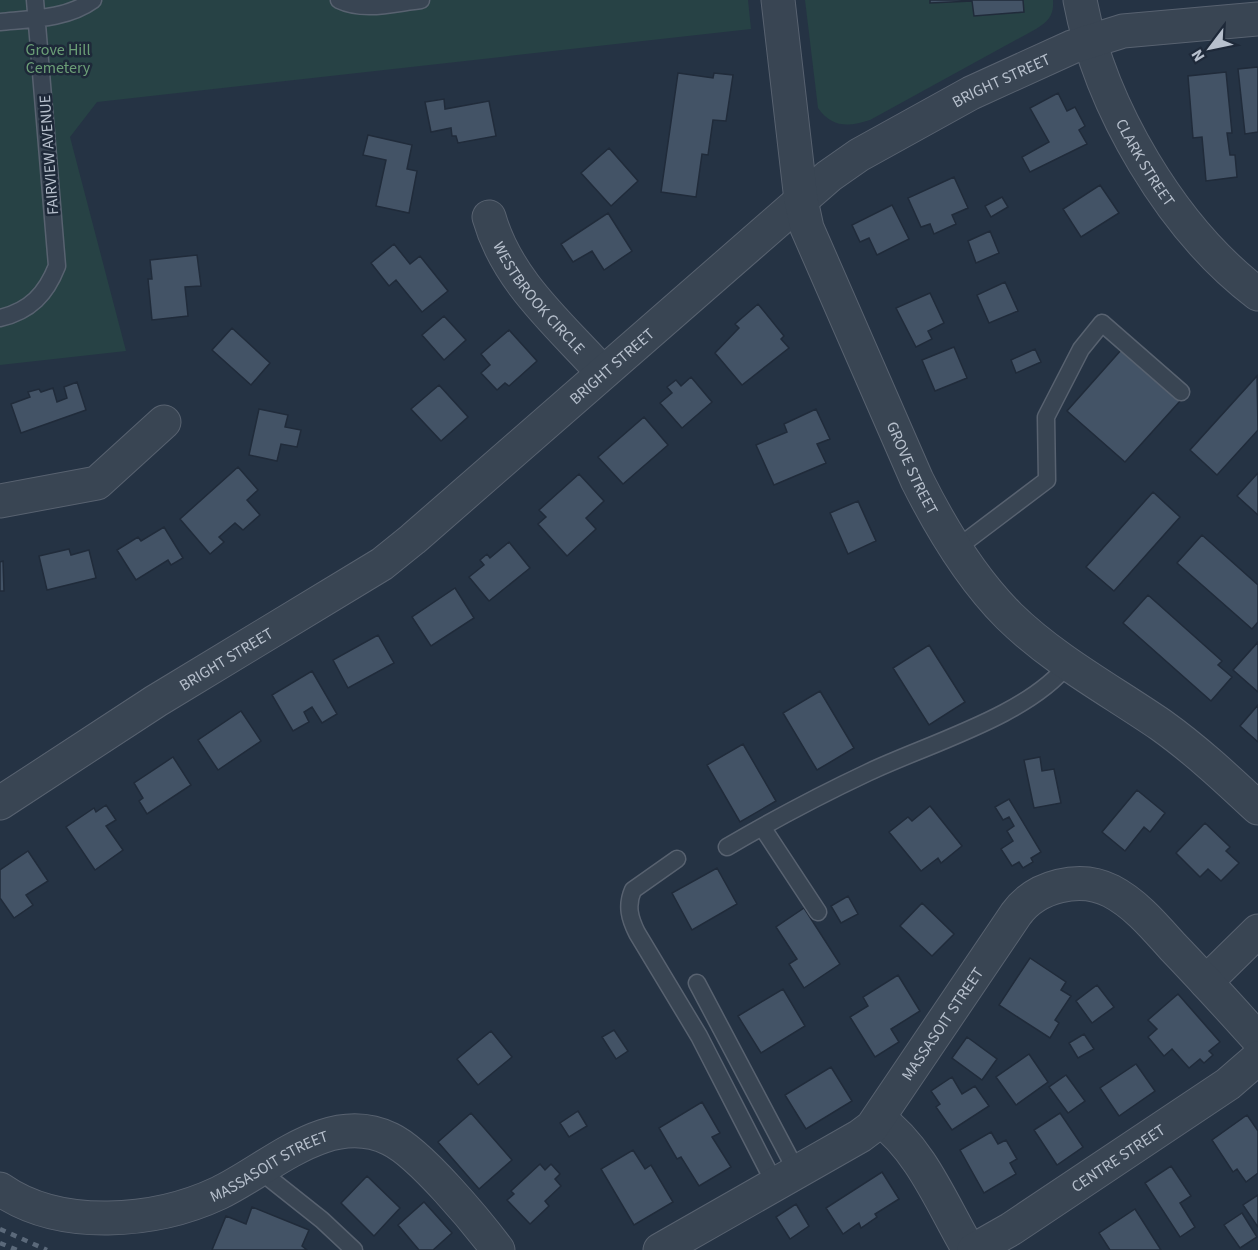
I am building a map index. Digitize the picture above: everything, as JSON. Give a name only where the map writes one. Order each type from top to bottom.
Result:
[{"type":"street","name":"GROVE STREET","points":[[778,0],[801,200],[814,246],[917,480],[957,548],[1008,614],[1068,664],[1179,739],[1258,808]]},
{"type":"street","name":"CLARK STREET","points":[[1080,0],[1090,40],[1118,110],[1166,194],[1204,246],[1258,294]]},
{"type":"street","name":"BRIGHT STREET","points":[[0,803],[165,695],[381,564],[413,539],[801,200],[847,163],[1012,73],[1090,40],[1141,28],[1258,19]]},
{"type":"street","name":"WESTBROOK CIRCLE","points":[[489,217],[499,248],[514,274],[602,372]]},
{"type":"street","points":[[0,501],[97,483],[164,422]]},
{"type":"street","name":"MASSASOIT STREET","points":[[660,1250],[860,1136],[879,1119],[1016,914],[1028,900],[1046,890],[1078,884],[1111,891],[1150,923],[1258,1039]]},
{"type":"street","points":[[1206,982],[1258,931]]},
{"type":"street","name":"CENTRE STREET","points":[[974,1250],[1011,1229],[1228,1084],[1258,1058]]},
{"type":"street","points":[[879,1119],[901,1137],[913,1153],[969,1250]]},
{"type":"street","name":"MASSASOIT STREET","points":[[0,1189],[17,1200],[53,1212],[117,1216],[193,1203],[223,1191],[293,1150],[330,1134],[356,1130],[390,1139],[410,1153],[472,1217],[498,1250]]},
{"type":"lane","name":"FAIRVIEW AVENUE","points":[[0,318],[34,304],[49,287],[57,266],[35,0]]},
{"type":"lane","points":[[0,22],[38,18],[78,9],[93,0]]},
{"type":"lane","points":[[339,0],[349,5],[366,7],[421,0]]},
{"type":"lane","points":[[957,548],[1047,480],[1046,417],[1081,349],[1102,323],[1181,392]]},
{"type":"lane","points":[[727,847],[762,826],[869,772],[1010,709],[1044,689],[1068,664]]},
{"type":"lane","points":[[762,826],[818,912]]},
{"type":"lane","points":[[677,859],[633,890],[629,915],[637,933],[786,1178]]},
{"type":"lane","points":[[697,983],[786,1178]]},
{"type":"lane","points":[[259,1170],[322,1220],[354,1250]]},
{"type":"green space","name":"Grove Hill Cemetery","points":[[0,0],[748,0],[751,29],[97,102],[70,137],[126,351],[0,365]]},
{"type":"green space","points":[[805,0],[1053,0],[1053,10],[1050,17],[1036,29],[870,120],[848,125],[829,119],[818,108]]},
{"type":"building","points":[[930,0],[1023,0],[1024,12],[974,16],[972,1],[930,3]]},
{"type":"building","points":[[1258,67],[1258,132],[1245,134],[1238,69]]},
{"type":"building","points":[[1226,72],[1232,133],[1227,133],[1230,155],[1235,155],[1237,177],[1206,181],[1202,137],[1193,138],[1188,76]]},
{"type":"building","points":[[678,73],[713,78],[714,73],[733,75],[726,121],[713,120],[708,155],[702,154],[696,197],[661,192]]},
{"type":"building","points":[[1058,93],[1067,111],[1075,107],[1085,126],[1079,130],[1087,144],[1030,172],[1022,157],[1049,142],[1030,108]]},
{"type":"building","points":[[444,99],[445,109],[489,101],[496,136],[458,143],[456,136],[452,136],[451,128],[431,132],[425,102]]},
{"type":"building","points":[[368,135],[412,145],[407,169],[417,171],[409,213],[376,206],[386,160],[363,155]]},
{"type":"building","points":[[609,148],[638,181],[611,206],[581,173]]},
{"type":"building","points":[[954,177],[968,208],[952,215],[956,224],[934,234],[930,224],[921,227],[908,198]]},
{"type":"building","points":[[1100,185],[1119,213],[1081,237],[1063,209]]},
{"type":"building","points":[[1002,197],[1008,207],[991,217],[985,206]]},
{"type":"building","points":[[892,205],[909,239],[877,255],[869,238],[860,242],[852,225]]},
{"type":"building","points":[[608,213],[632,251],[604,270],[592,251],[573,262],[561,244]]},
{"type":"building","points":[[990,231],[999,253],[976,263],[968,241]]},
{"type":"building","points":[[394,244],[410,264],[420,256],[448,291],[422,312],[396,280],[389,286],[371,263]]},
{"type":"building","points":[[197,255],[201,286],[185,287],[188,316],[152,320],[148,279],[152,279],[150,260]]},
{"type":"building","points":[[1005,282],[1018,311],[989,323],[977,295]]},
{"type":"building","points":[[930,293],[944,323],[928,331],[932,339],[916,347],[896,308]]},
{"type":"building","points":[[758,304],[784,336],[781,339],[789,348],[742,385],[715,353],[739,328],[735,324]]},
{"type":"building","points":[[444,316],[466,340],[444,360],[422,335]]},
{"type":"building","points":[[232,328],[270,363],[251,385],[212,350]]},
{"type":"building","points":[[509,330],[537,361],[509,386],[505,383],[497,390],[481,373],[490,365],[481,354]]},
{"type":"building","points":[[954,347],[967,378],[935,391],[922,360]]},
{"type":"building","points":[[1035,349],[1041,362],[1016,373],[1011,360]]},
{"type":"building","points":[[1122,349],[1180,401],[1125,462],[1067,411]]},
{"type":"building","points":[[1257,376],[1258,430],[1217,475],[1190,450]]},
{"type":"building","points":[[691,377],[712,402],[682,428],[660,403],[672,393],[667,387],[676,380],[681,386]]},
{"type":"building","points":[[77,382],[86,410],[21,433],[11,404],[30,397],[28,392],[39,389],[41,392],[53,388],[57,402],[67,398],[64,387]]},
{"type":"building","points":[[439,385],[468,417],[441,441],[411,409]]},
{"type":"building","points":[[259,409],[288,415],[285,427],[301,430],[297,447],[281,444],[277,461],[249,455]]},
{"type":"building","points":[[816,409],[830,439],[817,444],[826,463],[774,485],[756,445],[787,432],[784,424]]},
{"type":"building","points":[[644,417],[668,445],[623,484],[598,457]]},
{"type":"building","points":[[238,467],[258,490],[247,500],[260,515],[243,530],[235,523],[219,537],[224,542],[210,554],[180,519]]},
{"type":"building","points":[[1258,473],[1258,515],[1237,496]]},
{"type":"building","points":[[579,474],[604,501],[586,518],[596,529],[567,556],[538,524],[546,517],[539,510]]},
{"type":"building","points":[[1153,492],[1180,517],[1114,591],[1086,567]]},
{"type":"building","points":[[858,501],[876,541],[848,554],[830,513]]},
{"type":"building","points":[[164,527],[183,558],[171,565],[168,560],[136,580],[117,550],[138,537],[141,541]]},
{"type":"building","points":[[1202,535],[1258,585],[1258,622],[1252,629],[1177,563]]},
{"type":"building","points":[[509,542],[530,568],[489,601],[469,577],[484,565],[480,560],[487,554],[490,558]]},
{"type":"building","points":[[69,549],[71,555],[89,550],[96,578],[47,590],[39,556]]},
{"type":"building","points":[[3,561],[4,591],[0,591],[0,562]]},
{"type":"building","points":[[455,588],[474,618],[431,646],[412,617]]},
{"type":"building","points":[[1148,595],[1222,661],[1218,665],[1232,677],[1211,701],[1123,623]]},
{"type":"building","points":[[378,635],[394,663],[348,688],[333,660]]},
{"type":"building","points":[[1258,642],[1258,692],[1233,670]]},
{"type":"building","points":[[929,645],[965,702],[929,725],[893,668]]},
{"type":"building","points":[[312,671],[337,714],[322,723],[312,707],[304,712],[309,722],[293,731],[272,695]]},
{"type":"building","points":[[820,691],[854,748],[817,770],[783,713]]},
{"type":"building","points":[[1258,705],[1258,742],[1240,726]]},
{"type":"building","points":[[241,711],[261,741],[218,770],[198,740]]},
{"type":"building","points":[[743,744],[776,801],[740,822],[707,765]]},
{"type":"building","points":[[173,757],[191,785],[147,814],[139,801],[143,798],[134,783]]},
{"type":"building","points":[[1040,757],[1042,771],[1054,769],[1061,803],[1034,808],[1024,760]]},
{"type":"building","points":[[1137,790],[1165,813],[1150,832],[1144,827],[1125,851],[1102,832]]},
{"type":"building","points":[[1009,799],[1041,852],[1031,858],[1033,862],[1023,868],[1019,862],[1012,866],[1001,849],[1013,841],[1007,831],[1014,826],[1009,817],[1003,820],[995,807]]},
{"type":"building","points":[[106,805],[116,820],[106,826],[123,850],[95,870],[66,827],[94,808],[96,812]]},
{"type":"building","points":[[930,806],[962,846],[941,863],[938,858],[921,871],[889,832],[908,817],[912,821]]},
{"type":"building","points":[[1205,823],[1230,847],[1226,851],[1239,863],[1221,881],[1208,869],[1200,877],[1176,853]]},
{"type":"building","points":[[28,851],[48,881],[26,895],[33,905],[14,918],[0,898],[0,870]]},
{"type":"building","points":[[717,868],[737,904],[692,930],[672,893]]},
{"type":"building","points":[[848,896],[858,914],[841,923],[831,906]]},
{"type":"building","points":[[922,903],[954,934],[932,956],[900,926]]},
{"type":"building","points":[[804,908],[840,964],[804,988],[789,964],[797,959],[776,927]]},
{"type":"building","points":[[1030,958],[1066,982],[1061,990],[1071,996],[1055,1020],[1059,1023],[1050,1038],[999,1005]]},
{"type":"building","points":[[898,975],[920,1011],[891,1029],[899,1042],[875,1057],[850,1017],[868,1006],[863,997]]},
{"type":"building","points":[[1097,985],[1114,1007],[1092,1023],[1076,1001]]},
{"type":"building","points":[[783,989],[805,1026],[761,1053],[738,1016]]},
{"type":"building","points":[[1178,994],[1220,1042],[1209,1051],[1213,1055],[1204,1063],[1200,1059],[1189,1068],[1172,1049],[1164,1056],[1148,1037],[1157,1029],[1148,1020]]},
{"type":"building","points":[[614,1030],[628,1051],[616,1059],[602,1037]]},
{"type":"building","points":[[491,1031],[512,1057],[478,1085],[457,1059]]},
{"type":"building","points":[[1084,1034],[1094,1049],[1078,1058],[1069,1043]]},
{"type":"building","points":[[967,1037],[997,1059],[982,1080],[952,1058]]},
{"type":"building","points":[[1029,1054],[1048,1082],[1016,1105],[996,1077]]},
{"type":"building","points":[[1136,1064],[1155,1091],[1119,1116],[1100,1088]]},
{"type":"building","points":[[831,1067],[852,1101],[806,1129],[785,1095]]},
{"type":"building","points":[[1066,1075],[1085,1101],[1068,1113],[1049,1087]]},
{"type":"building","points":[[952,1077],[962,1094],[975,1086],[989,1106],[952,1130],[936,1107],[940,1104],[931,1091]]},
{"type":"building","points":[[702,1102],[720,1133],[712,1137],[731,1167],[699,1186],[681,1157],[677,1159],[659,1128]]},
{"type":"building","points":[[578,1111],[587,1126],[569,1137],[560,1123]]},
{"type":"building","points":[[471,1113],[512,1160],[479,1189],[438,1142]]},
{"type":"building","points":[[1060,1113],[1083,1147],[1057,1165],[1034,1130]]},
{"type":"building","points":[[1247,1115],[1258,1131],[1258,1173],[1246,1182],[1237,1169],[1233,1172],[1212,1140]]},
{"type":"building","points":[[991,1132],[998,1144],[1006,1140],[1017,1159],[1010,1163],[1016,1174],[984,1193],[960,1150]]},
{"type":"building","points":[[633,1150],[645,1169],[651,1165],[673,1202],[634,1225],[601,1169]]},
{"type":"building","points":[[540,1164],[545,1170],[551,1164],[560,1174],[555,1179],[561,1186],[545,1201],[549,1206],[530,1224],[507,1200],[514,1194],[511,1191]]},
{"type":"building","points":[[1171,1166],[1191,1196],[1180,1203],[1195,1227],[1180,1237],[1145,1183]]},
{"type":"building","points":[[882,1172],[899,1199],[875,1214],[877,1217],[861,1228],[859,1223],[843,1234],[826,1208]]},
{"type":"building","points":[[367,1176],[400,1208],[374,1236],[341,1203]]},
{"type":"building","points":[[1258,1195],[1258,1227],[1243,1205]]},
{"type":"building","points":[[424,1202],[452,1233],[433,1250],[419,1250],[398,1225]]},
{"type":"building","points":[[796,1204],[809,1226],[790,1239],[776,1217]]},
{"type":"building","points":[[252,1207],[309,1230],[302,1246],[307,1250],[212,1250],[226,1216],[246,1224]]},
{"type":"building","points":[[1135,1209],[1161,1250],[1110,1250],[1099,1233]]},
{"type":"building","points":[[1242,1213],[1257,1237],[1240,1248],[1224,1225]]},
{"type":"railway","points":[[0,1229],[47,1250]]},
{"type":"railway","points":[[0,1243],[17,1250]]}]
